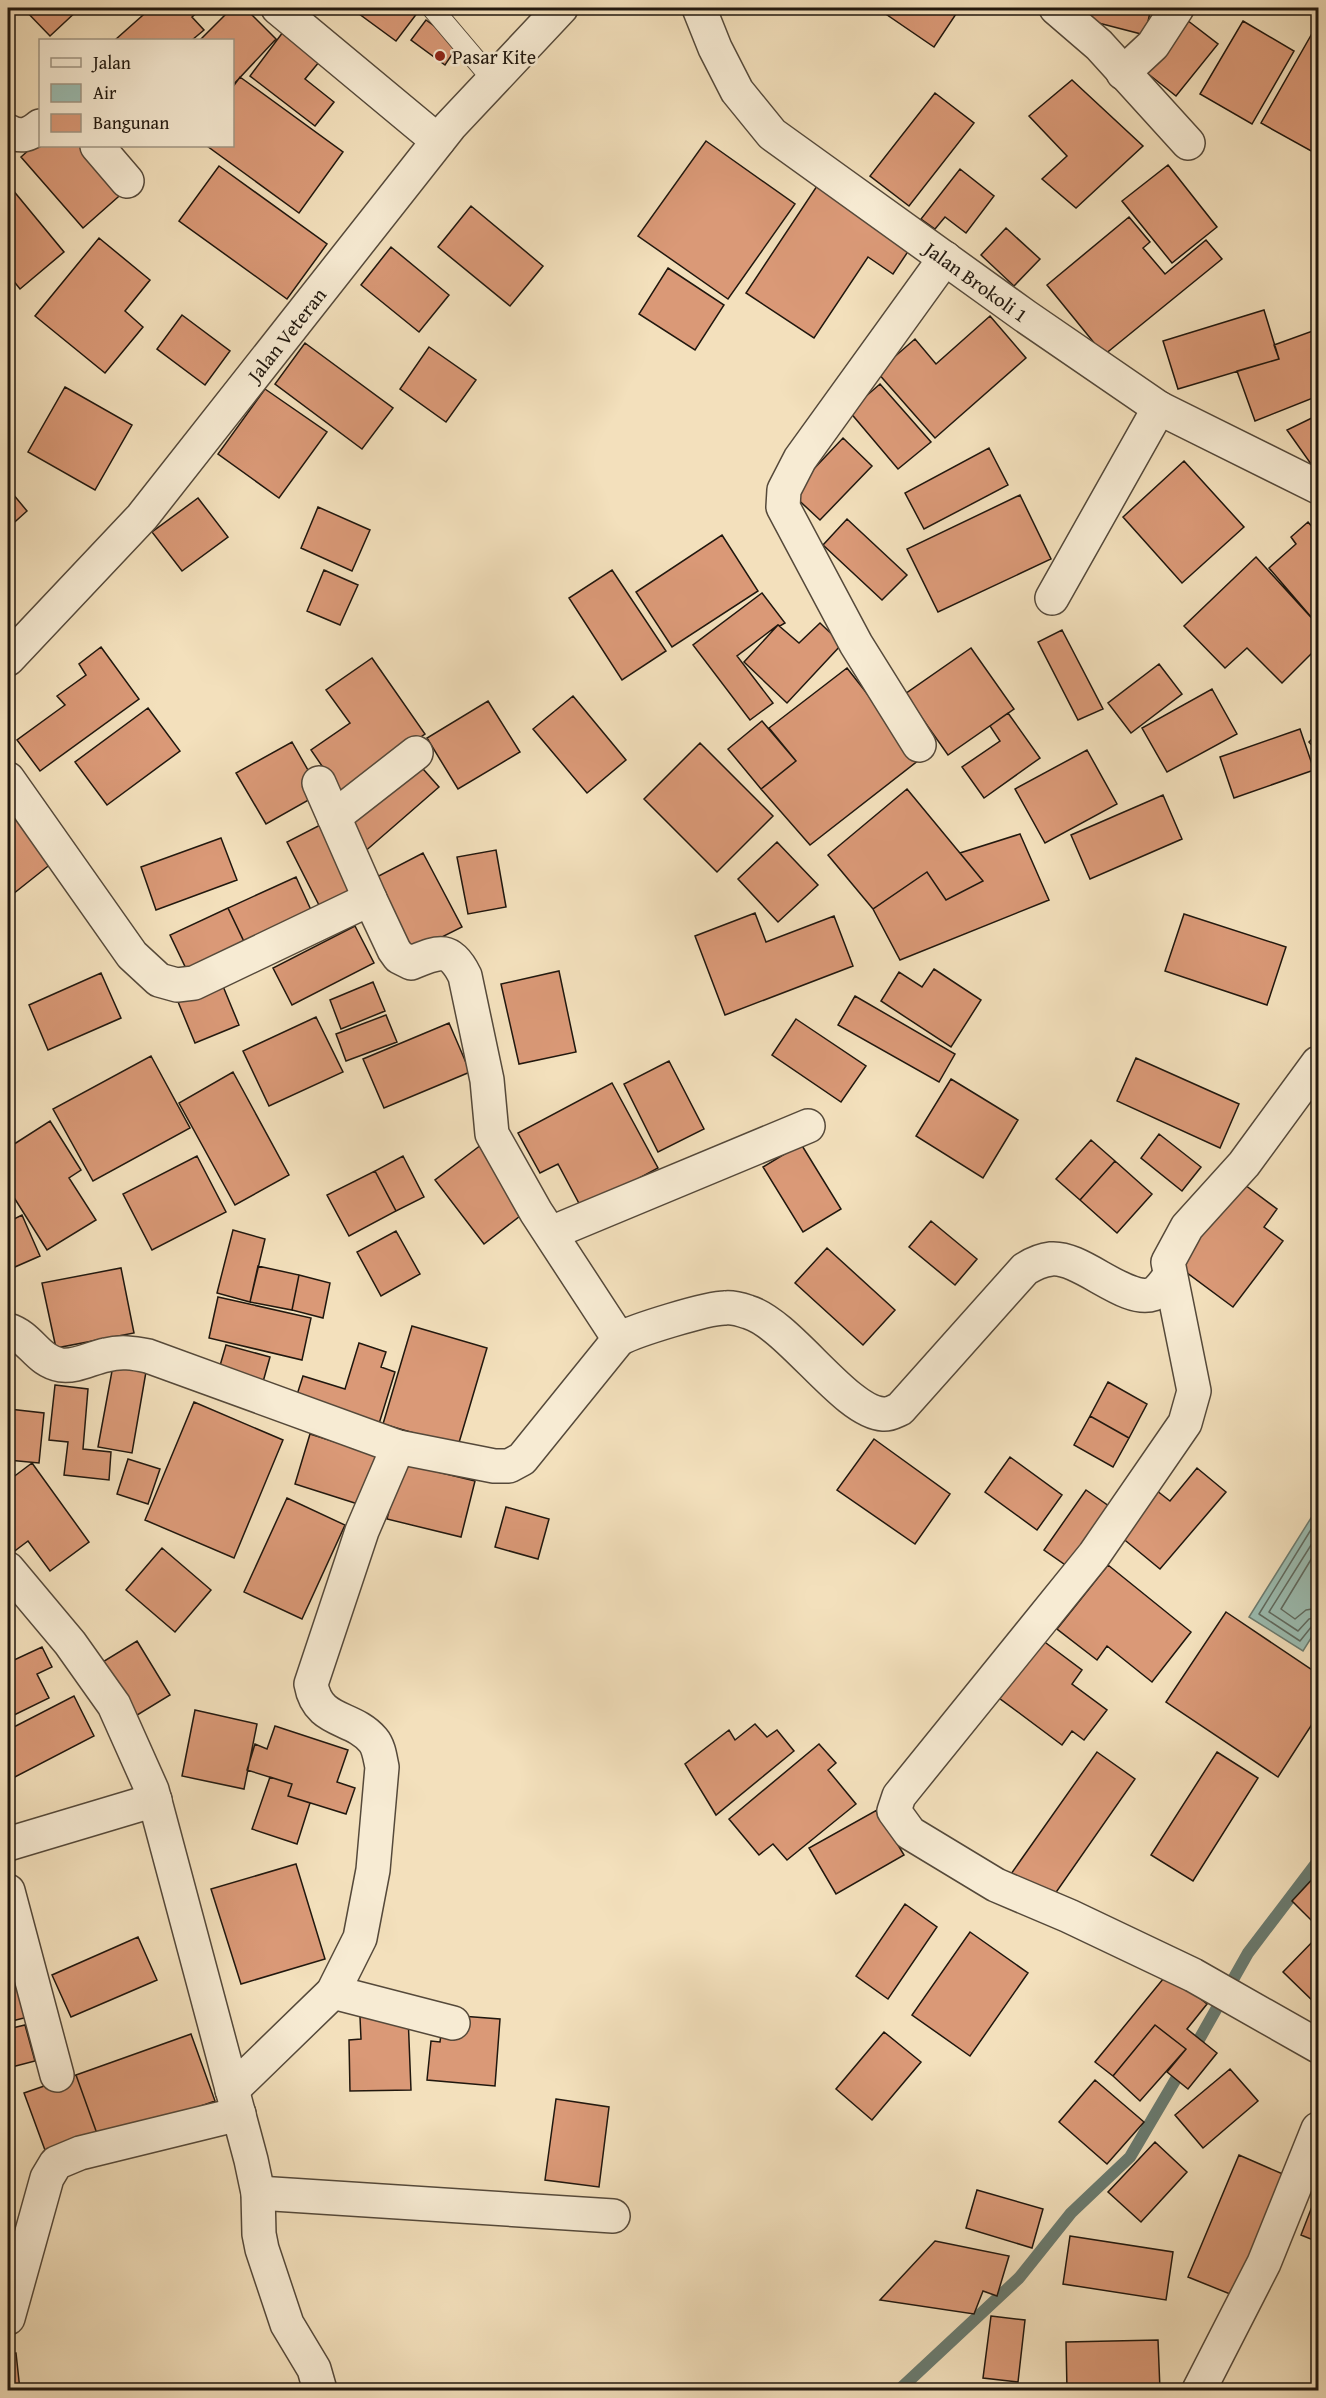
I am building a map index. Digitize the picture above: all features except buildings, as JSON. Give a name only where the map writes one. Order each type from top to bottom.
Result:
[{"type":"street","points":[[278,8],[438,141]]},
{"type":"street","name":"Jalan Veteran","points":[[8,658],[142,517],[438,141],[561,8]]},
{"type":"street","name":"Jalan Brokoli 1","points":[[699,8],[715,48],[737,91],[772,134],[1159,408],[1318,488]]},
{"type":"street","points":[[1056,8],[1099,45],[1188,143]]},
{"type":"street","points":[[1123,73],[1153,45],[1177,8]]},
{"type":"street","points":[[8,130],[20,135],[30,134],[39,127]]},
{"type":"street","points":[[98,147],[127,181]]},
{"type":"street","points":[[919,745],[856,644],[783,507],[784,490],[800,459],[945,258]]},
{"type":"street","points":[[1052,598],[1159,408]]},
{"type":"street","points":[[334,817],[416,753]]},
{"type":"street","points":[[8,779],[132,955],[159,980],[177,985],[194,983],[370,899]]},
{"type":"street","points":[[319,783],[370,899],[399,957],[411,963],[441,952],[449,954],[458,962],[465,976],[487,1080],[492,1134],[550,1233],[619,1339]]},
{"type":"street","points":[[1318,1063],[1308,1096],[1187,1227],[1168,1262],[1169,1277],[1178,1301],[1194,1391],[1185,1423],[1094,1555],[899,1796],[894,1811],[910,1833],[996,1885],[1069,1916],[1193,1975],[1318,2046]]},
{"type":"street","points":[[550,1233],[808,1126]]},
{"type":"street","points":[[8,1330],[27,1338],[47,1361],[61,1365],[74,1365],[108,1354],[128,1352],[148,1356],[398,1448],[494,1466],[509,1466],[522,1459],[619,1339],[636,1331],[725,1308],[749,1312],[766,1321],[847,1394],[872,1411],[883,1414],[900,1409],[1025,1269],[1039,1262],[1053,1258],[1068,1262],[1138,1295],[1156,1292],[1169,1277]]},
{"type":"street","points":[[8,2318],[47,2178],[56,2163],[235,2102],[333,1992],[360,1938],[373,1870],[382,1767],[373,1740],[330,1716],[314,1698],[311,1684],[362,1531],[398,1448]]},
{"type":"street","points":[[8,1569],[70,1643],[114,1705],[155,1800],[258,2193],[259,2234],[262,2249],[286,2324],[314,2369],[320,2391]]},
{"type":"street","points":[[8,1844],[155,1800]]},
{"type":"street","points":[[8,1891],[57,2075]]},
{"type":"street","points":[[333,1992],[453,2023]]},
{"type":"street","points":[[1199,2391],[1264,2264],[1318,2129]]},
{"type":"street","points":[[258,2193],[613,2216]]},
{"type":"lane","points":[[432,8],[493,80]]},
{"type":"water","points":[[1311,1518],[1318,1522],[1318,1627],[1303,1651],[1249,1617]]},
{"type":"waterway","points":[[1192,2052],[1248,1953],[1318,1861]]},
{"type":"waterway","points":[[899,2390],[1019,2278],[1071,2213],[1130,2157],[1183,2067]]},
{"type":"place","name":"Pasar Kite","points":[[440,56]]}]
